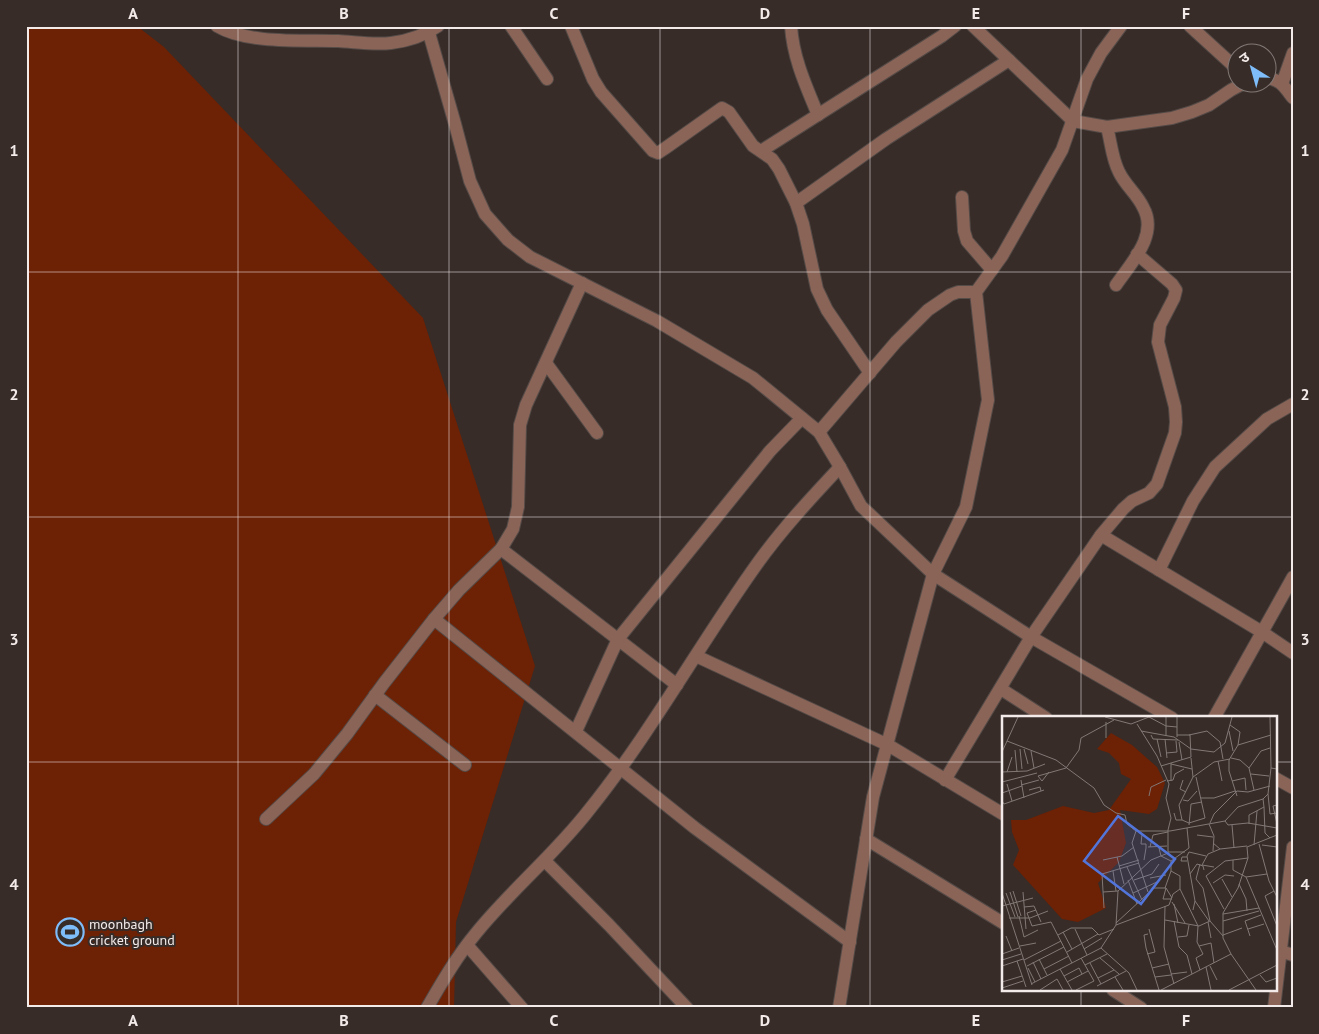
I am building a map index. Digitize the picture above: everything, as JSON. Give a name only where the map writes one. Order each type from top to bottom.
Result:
[{"type":"street","points":[[216,26],[238,34],[290,42],[339,41],[372,45],[394,43],[433,30],[470,181],[486,214],[508,240],[530,257],[657,321],[753,378],[820,432],[860,506],[933,574],[1031,637],[1169,716]]},
{"type":"street","points":[[511,26],[548,79]]},
{"type":"street","points":[[571,26],[593,79],[601,92],[652,151],[658,153],[664,150],[722,108],[728,112],[753,146],[775,163],[796,203],[803,224],[817,289],[827,310],[870,373]]},
{"type":"street","points":[[790,26],[797,64],[818,115]]},
{"type":"street","points":[[761,151],[955,26]]},
{"type":"street","points":[[973,26],[1073,121],[1107,128],[1172,118],[1210,105],[1228,92]]},
{"type":"street","points":[[839,1008],[873,797],[933,574],[966,507],[988,400],[976,292],[1002,256],[1062,150],[1087,79],[1101,53],[1121,26]]},
{"type":"street","points":[[1190,26],[1226,59]]},
{"type":"street","points":[[1282,84],[1293,53]]},
{"type":"street","points":[[796,203],[886,139],[1009,60]]},
{"type":"street","points":[[1276,80],[1293,98]]},
{"type":"street","points":[[1107,128],[1118,171],[1144,208],[1148,216],[1149,226],[1147,237],[1116,285]]},
{"type":"street","points":[[962,197],[964,231],[967,241],[992,270]]},
{"type":"street","points":[[946,780],[1031,637],[1101,535],[1128,504],[1149,493],[1154,488],[1175,433],[1174,407],[1158,342],[1160,325],[1174,298],[1176,290],[1172,284],[1137,254]]},
{"type":"street","points":[[266,819],[314,774],[348,734],[375,695],[434,619],[459,590],[501,549],[513,529],[518,508],[520,425],[526,405],[582,283]]},
{"type":"street","points":[[820,432],[896,342],[928,310],[950,295],[958,292],[976,292]]},
{"type":"street","points":[[546,363],[596,433]]},
{"type":"street","points":[[1159,570],[1193,500],[1215,467],[1267,418],[1293,404]]},
{"type":"street","points":[[576,732],[618,639],[770,451],[802,418]]},
{"type":"street","points":[[427,1008],[451,967],[468,944],[500,906],[545,861],[589,811],[621,768],[757,564],[793,518],[840,467]]},
{"type":"street","points":[[1101,535],[1262,632],[1293,653]]},
{"type":"street","points":[[501,549],[677,685]]},
{"type":"street","points":[[1215,716],[1293,577]]},
{"type":"street","points":[[434,619],[695,828],[850,942]]},
{"type":"street","points":[[696,656],[888,745],[1002,813]]},
{"type":"street","points":[[1001,689],[1043,716]]},
{"type":"street","points":[[375,695],[465,765]]},
{"type":"street","points":[[1276,779],[1293,788]]},
{"type":"street","points":[[866,839],[1002,922]]},
{"type":"street","points":[[1276,975],[1287,953],[1293,847]]},
{"type":"street","points":[[545,861],[609,925],[687,1008]]},
{"type":"street","points":[[468,944],[522,1008]]},
{"type":"street","points":[[1116,992],[1141,1008]]},
{"type":"street","points":[[1274,1008],[1275,992]]},
{"type":"shaded area","points":[[26,26],[137,26],[164,47],[423,318],[535,666],[456,922],[454,1008],[26,1008]]},
{"type":"place","name":"moonbagh cricket ground","points":[[70,932]]}]
